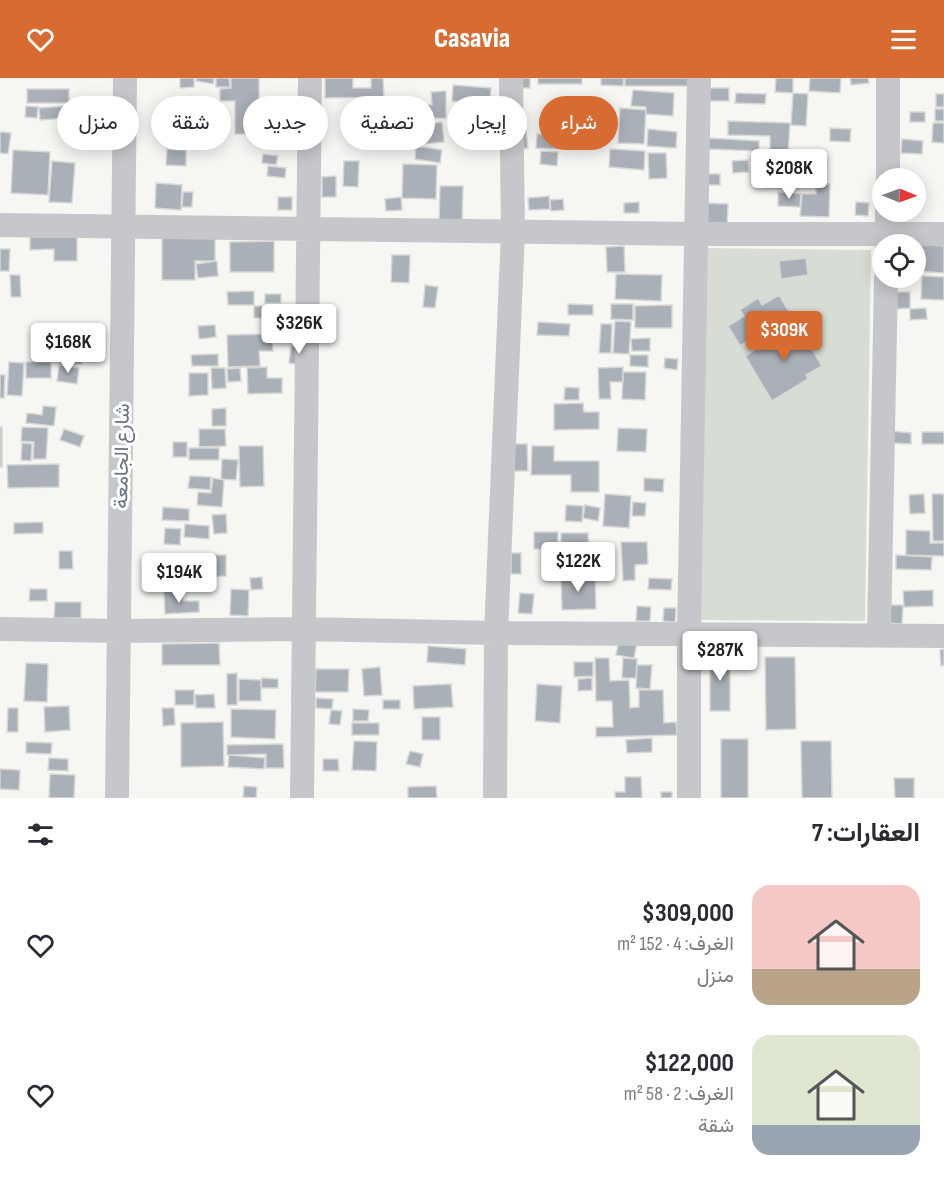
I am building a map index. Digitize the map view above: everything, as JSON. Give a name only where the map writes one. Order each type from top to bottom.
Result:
[{"type":"street","name":"شارع الجامعة","points":[[117,798],[125,78]]},
{"type":"street","points":[[302,798],[310,78]]},
{"type":"street","points":[[495,798],[496,633],[513,231],[511,78]]},
{"type":"street","points":[[689,798],[689,635],[699,78]]},
{"type":"street","points":[[888,78],[888,168]]},
{"type":"street","points":[[0,225],[695,234],[887,230],[944,234]]},
{"type":"street","points":[[879,635],[886,288]]},
{"type":"street","points":[[0,629],[120,631],[303,629],[496,633],[944,636]]},
{"type":"shaded area","points":[[707,248],[871,250],[865,621],[701,620]]},
{"type":"building","points":[[180,78],[194,78],[194,87],[180,88]]},
{"type":"building","points":[[197,78],[214,78],[213,84],[196,81]]},
{"type":"building","points":[[216,78],[229,78],[230,87],[216,87]]},
{"type":"building","points":[[231,78],[259,78],[259,96],[243,96],[243,134],[235,134],[235,101],[231,101],[231,96],[220,96],[220,89],[231,88]]},
{"type":"building","points":[[325,78],[353,78],[353,88],[371,88],[371,78],[383,78],[384,96],[328,98],[325,96]]},
{"type":"building","points":[[517,78],[530,78],[530,88],[516,88]]},
{"type":"building","points":[[538,78],[582,78],[582,84],[538,84]]},
{"type":"building","points":[[601,78],[624,78],[623,86],[601,85]]},
{"type":"building","points":[[625,78],[688,78],[688,86],[625,86]]},
{"type":"building","points":[[776,78],[793,78],[793,93],[775,92]]},
{"type":"building","points":[[810,78],[841,78],[840,93],[809,91]]},
{"type":"building","points":[[850,78],[868,78],[869,83],[851,85]]},
{"type":"building","points":[[453,85],[491,88],[490,96],[452,96]]},
{"type":"building","points":[[709,88],[729,88],[729,101],[709,101]]},
{"type":"building","points":[[27,89],[69,89],[69,96],[57,96],[57,103],[27,103]]},
{"type":"building","points":[[633,90],[674,93],[673,116],[646,114],[646,107],[631,106]]},
{"type":"building","points":[[446,91],[446,118],[435,118],[435,96],[431,96],[431,92]]},
{"type":"building","points":[[736,93],[766,94],[765,104],[735,103]]},
{"type":"building","points":[[793,93],[808,94],[806,126],[791,125]]},
{"type":"building","points":[[936,94],[944,94],[944,107],[936,107]]},
{"type":"building","points":[[26,106],[38,107],[37,118],[25,117]]},
{"type":"building","points":[[57,107],[57,119],[40,120],[39,108]]},
{"type":"building","points":[[620,108],[646,110],[644,144],[618,143]]},
{"type":"building","points":[[935,109],[944,109],[944,121],[935,121]]},
{"type":"building","points":[[910,112],[925,112],[925,122],[910,122]]},
{"type":"building","points":[[728,121],[790,123],[788,154],[770,153],[770,136],[728,135]]},
{"type":"building","points":[[442,122],[444,142],[435,143],[435,123]]},
{"type":"building","points":[[933,123],[944,123],[944,143],[932,142]]},
{"type":"building","points":[[830,128],[851,129],[850,142],[830,141]]},
{"type":"building","points":[[648,129],[677,132],[676,148],[647,146]]},
{"type":"building","points":[[0,132],[11,133],[8,154],[0,153]]},
{"type":"building","points":[[537,134],[539,134],[539,148],[536,148]]},
{"type":"building","points":[[709,138],[759,141],[759,151],[708,149]]},
{"type":"building","points":[[902,139],[923,141],[922,154],[901,153]]},
{"type":"building","points":[[13,150],[50,152],[48,195],[11,193]]},
{"type":"building","points":[[167,150],[186,150],[186,166],[166,165]]},
{"type":"building","points":[[416,150],[442,150],[440,163],[415,159]]},
{"type":"building","points":[[610,150],[645,151],[644,170],[609,167]]},
{"type":"building","points":[[541,151],[558,152],[557,166],[540,164]]},
{"type":"building","points":[[648,153],[666,153],[667,178],[649,179]]},
{"type":"building","points":[[263,154],[278,156],[276,165],[262,163]]},
{"type":"building","points":[[748,160],[749,172],[733,173],[732,161]]},
{"type":"building","points":[[52,161],[75,163],[72,203],[49,202]]},
{"type":"building","points":[[344,161],[359,161],[358,187],[343,186]]},
{"type":"building","points":[[403,164],[437,165],[436,199],[402,198]]},
{"type":"building","points":[[767,164],[781,165],[780,189],[765,188]]},
{"type":"building","points":[[787,165],[800,165],[800,188],[787,188]]},
{"type":"building","points":[[268,166],[286,168],[285,178],[267,176]]},
{"type":"building","points":[[702,174],[720,174],[720,185],[702,185]]},
{"type":"building","points":[[336,176],[336,197],[322,197],[322,177]]},
{"type":"building","points":[[156,183],[182,185],[181,210],[155,208]]},
{"type":"building","points":[[816,183],[830,184],[829,217],[800,216],[802,194],[816,194]]},
{"type":"building","points":[[440,186],[463,186],[462,224],[439,224]]},
{"type":"building","points":[[183,192],[193,192],[192,207],[182,207]]},
{"type":"building","points":[[778,192],[801,194],[800,207],[778,206]]},
{"type":"building","points":[[549,196],[550,209],[529,210],[528,198]]},
{"type":"building","points":[[278,197],[292,197],[292,210],[278,210]]},
{"type":"building","points":[[401,197],[402,210],[386,211],[385,199]]},
{"type":"building","points":[[563,199],[564,210],[551,211],[550,200]]},
{"type":"building","points":[[639,202],[639,213],[624,213],[624,203]]},
{"type":"building","points":[[856,202],[869,203],[868,216],[855,215]]},
{"type":"building","points":[[705,203],[728,204],[727,228],[704,227]]},
{"type":"building","points":[[162,236],[215,236],[215,261],[195,261],[195,280],[162,280]]},
{"type":"building","points":[[30,237],[77,237],[77,261],[54,261],[54,249],[30,250]]},
{"type":"building","points":[[274,241],[274,272],[230,272],[230,242]]},
{"type":"building","points":[[926,245],[944,246],[944,273],[926,272]]},
{"type":"building","points":[[624,246],[625,272],[607,272],[606,247]]},
{"type":"building","points":[[0,249],[10,249],[9,271],[0,271]]},
{"type":"building","points":[[392,255],[410,255],[409,283],[391,282]]},
{"type":"building","points":[[806,258],[808,275],[781,279],[779,261]]},
{"type":"building","points":[[217,261],[218,276],[198,278],[196,264]]},
{"type":"building","points":[[616,274],[662,275],[661,301],[615,299]]},
{"type":"building","points":[[10,275],[20,275],[21,297],[11,297]]},
{"type":"building","points":[[926,276],[944,277],[944,300],[921,299],[921,288],[926,288]]},
{"type":"building","points":[[425,285],[438,287],[435,308],[423,307]]},
{"type":"building","points":[[254,291],[254,305],[228,305],[227,292]]},
{"type":"building","points":[[896,292],[910,292],[910,308],[897,309]]},
{"type":"building","points":[[265,294],[281,294],[281,303],[265,303]]},
{"type":"building","points":[[779,295],[791,315],[740,346],[728,326],[744,316],[740,310],[758,298],[762,305]]},
{"type":"building","points":[[568,304],[593,305],[593,315],[568,315]]},
{"type":"building","points":[[611,304],[633,304],[633,320],[611,319]]},
{"type":"building","points":[[265,305],[301,305],[301,317],[265,317]]},
{"type":"building","points":[[672,305],[672,328],[635,328],[635,306]]},
{"type":"building","points":[[254,306],[263,306],[263,318],[254,318]]},
{"type":"building","points":[[926,308],[927,319],[910,320],[910,309]]},
{"type":"building","points":[[615,321],[631,322],[629,354],[613,353]]},
{"type":"building","points":[[538,322],[570,324],[569,336],[537,335]]},
{"type":"building","points":[[601,324],[612,324],[611,353],[599,353]]},
{"type":"building","points":[[797,324],[822,366],[806,375],[808,379],[772,401],[745,356]]},
{"type":"building","points":[[215,325],[216,337],[199,339],[198,326]]},
{"type":"building","points":[[62,331],[77,334],[75,345],[60,342]]},
{"type":"building","points":[[272,334],[273,351],[259,351],[260,366],[228,367],[227,335]]},
{"type":"building","points":[[650,338],[650,351],[632,351],[631,339]]},
{"type":"building","points":[[291,346],[308,347],[307,365],[289,363]]},
{"type":"building","points":[[59,349],[82,349],[82,364],[60,364]]},
{"type":"building","points":[[218,354],[218,366],[192,366],[191,355]]},
{"type":"building","points":[[630,355],[648,355],[648,367],[630,366]]},
{"type":"building","points":[[665,358],[678,359],[677,370],[664,368]]},
{"type":"building","points":[[9,362],[24,363],[22,396],[7,395]]},
{"type":"building","points":[[26,362],[51,362],[51,378],[26,378]]},
{"type":"building","points":[[59,365],[79,368],[77,384],[57,381]]},
{"type":"building","points":[[267,367],[267,378],[282,378],[282,393],[248,394],[247,368]]},
{"type":"building","points":[[623,367],[623,382],[610,382],[611,399],[599,399],[598,368]]},
{"type":"building","points":[[211,368],[225,368],[226,388],[212,389]]},
{"type":"building","points":[[240,368],[241,381],[228,382],[227,369]]},
{"type":"building","points":[[623,372],[646,372],[645,400],[622,399]]},
{"type":"building","points":[[189,373],[208,373],[208,395],[189,396]]},
{"type":"building","points":[[0,375],[5,375],[4,398],[0,398]]},
{"type":"building","points":[[565,387],[579,388],[579,400],[564,400]]},
{"type":"building","points":[[583,403],[584,412],[599,412],[599,429],[554,430],[554,404]]},
{"type":"building","points":[[43,406],[56,407],[54,426],[26,423],[27,413],[42,415]]},
{"type":"building","points":[[226,408],[226,426],[212,426],[212,409]]},
{"type":"building","points":[[0,427],[2,427],[2,467],[0,467]]},
{"type":"building","points":[[22,427],[48,428],[46,459],[33,459],[34,442],[21,441]]},
{"type":"building","points":[[618,428],[647,429],[646,452],[617,451]]},
{"type":"building","points":[[64,429],[84,436],[80,447],[60,440]]},
{"type":"building","points":[[199,429],[225,429],[226,446],[199,447]]},
{"type":"building","points":[[892,431],[911,433],[911,444],[892,443]]},
{"type":"building","points":[[922,432],[944,432],[944,444],[922,444]]},
{"type":"building","points":[[173,442],[187,442],[187,457],[173,457]]},
{"type":"building","points":[[22,443],[32,444],[31,461],[21,460]]},
{"type":"building","points":[[505,444],[527,444],[528,471],[506,471]]},
{"type":"building","points":[[239,446],[263,446],[264,486],[240,487]]},
{"type":"building","points":[[532,446],[554,446],[554,461],[599,461],[599,492],[571,492],[571,475],[531,475]]},
{"type":"building","points":[[189,448],[219,448],[219,460],[189,460]]},
{"type":"building","points":[[222,459],[238,460],[236,480],[221,479]]},
{"type":"building","points":[[59,464],[59,487],[8,488],[7,465]]},
{"type":"building","points":[[190,476],[211,477],[210,490],[188,488]]},
{"type":"building","points":[[213,478],[224,480],[222,507],[197,505],[198,492],[211,493]]},
{"type":"building","points":[[644,478],[664,479],[663,492],[644,491]]},
{"type":"building","points":[[605,494],[631,496],[629,528],[603,526]]},
{"type":"building","points":[[924,494],[925,513],[910,514],[909,495]]},
{"type":"building","points":[[932,494],[944,494],[944,541],[933,541]]},
{"type":"building","points":[[633,502],[646,503],[645,516],[632,516]]},
{"type":"building","points":[[566,505],[583,506],[582,522],[565,521]]},
{"type":"building","points":[[585,505],[600,508],[598,521],[583,518]]},
{"type":"building","points":[[163,507],[189,509],[189,521],[162,520]]},
{"type":"building","points":[[226,514],[227,533],[214,534],[212,515]]},
{"type":"building","points":[[43,522],[43,533],[14,534],[14,523]]},
{"type":"building","points":[[185,524],[209,526],[209,539],[184,537]]},
{"type":"building","points":[[165,528],[181,529],[180,545],[164,544]]},
{"type":"building","points":[[906,530],[930,531],[930,543],[944,543],[944,556],[906,555]]},
{"type":"building","points":[[534,532],[558,532],[558,549],[534,549]]},
{"type":"building","points":[[561,533],[588,533],[589,551],[561,551]]},
{"type":"building","points":[[621,542],[647,542],[648,564],[635,565],[635,580],[623,581]]},
{"type":"building","points":[[59,551],[72,551],[73,569],[59,569]]},
{"type":"building","points":[[511,553],[521,553],[521,574],[511,574]]},
{"type":"building","points":[[588,554],[597,555],[595,572],[586,571]]},
{"type":"building","points":[[209,555],[226,555],[226,576],[209,577]]},
{"type":"building","points":[[896,555],[932,557],[931,570],[896,569]]},
{"type":"building","points":[[182,558],[208,559],[207,583],[181,582]]},
{"type":"building","points":[[595,576],[596,609],[562,610],[561,577]]},
{"type":"building","points":[[262,577],[263,589],[251,590],[250,578]]},
{"type":"building","points":[[649,578],[672,579],[671,590],[648,589]]},
{"type":"building","points":[[30,589],[47,589],[47,601],[29,601]]},
{"type":"building","points":[[231,589],[249,590],[248,616],[230,615]]},
{"type":"building","points":[[933,590],[933,606],[904,607],[903,591]]},
{"type":"building","points":[[164,591],[182,591],[183,601],[199,601],[199,612],[165,614]]},
{"type":"building","points":[[520,593],[534,594],[532,614],[518,613]]},
{"type":"building","points":[[55,602],[81,602],[81,618],[54,618]]},
{"type":"building","points":[[887,605],[903,605],[902,624],[886,623]]},
{"type":"building","points":[[637,606],[651,607],[650,621],[636,621]]},
{"type":"building","points":[[664,608],[676,608],[675,622],[663,621]]},
{"type":"building","points":[[619,640],[637,643],[634,658],[616,655]]},
{"type":"building","points":[[219,643],[220,665],[162,665],[162,644]]},
{"type":"building","points":[[428,646],[466,649],[465,665],[427,662]]},
{"type":"building","points":[[944,649],[944,665],[941,666],[940,650]]},
{"type":"building","points":[[730,653],[730,711],[710,711],[710,654]]},
{"type":"building","points":[[765,657],[795,657],[796,729],[766,730]]},
{"type":"building","points":[[595,658],[609,658],[610,681],[629,680],[630,708],[639,707],[639,690],[663,690],[664,723],[676,722],[677,735],[596,737],[596,727],[613,727],[612,701],[596,701]]},
{"type":"building","points":[[623,658],[637,659],[636,678],[622,678]]},
{"type":"building","points":[[574,662],[593,662],[593,676],[574,677]]},
{"type":"building","points":[[26,663],[48,664],[47,702],[24,701]]},
{"type":"building","points":[[637,665],[652,665],[650,689],[636,688]]},
{"type":"building","points":[[380,667],[382,695],[364,696],[362,669]]},
{"type":"building","points":[[316,669],[349,669],[348,692],[315,692]]},
{"type":"building","points":[[237,673],[237,705],[227,705],[227,674]]},
{"type":"building","points":[[262,678],[278,679],[278,688],[261,688]]},
{"type":"building","points":[[592,678],[592,690],[578,691],[578,679]]},
{"type":"building","points":[[239,679],[261,680],[261,701],[239,701]]},
{"type":"building","points":[[451,684],[453,707],[414,709],[413,686]]},
{"type":"building","points":[[537,684],[562,686],[560,723],[535,721]]},
{"type":"building","points":[[175,690],[194,690],[194,705],[175,705]]},
{"type":"building","points":[[214,694],[215,708],[196,708],[195,695]]},
{"type":"building","points":[[316,698],[333,699],[332,709],[316,708]]},
{"type":"building","points":[[383,700],[400,700],[400,709],[383,709]]},
{"type":"building","points":[[69,706],[70,730],[45,732],[44,707]]},
{"type":"building","points":[[8,708],[18,708],[18,732],[7,732]]},
{"type":"building","points":[[162,708],[174,708],[175,725],[163,726]]},
{"type":"building","points":[[231,709],[276,710],[275,739],[231,737]]},
{"type":"building","points":[[353,709],[369,710],[368,721],[353,721]]},
{"type":"building","points":[[331,710],[342,711],[340,725],[329,724]]},
{"type":"building","points":[[422,717],[440,717],[440,740],[422,740]]},
{"type":"building","points":[[223,722],[224,766],[181,767],[181,723]]},
{"type":"building","points":[[352,723],[379,723],[379,735],[352,735]]},
{"type":"building","points":[[652,738],[652,752],[627,753],[626,740]]},
{"type":"building","points":[[721,739],[748,739],[748,798],[721,798]]},
{"type":"building","points":[[354,741],[377,742],[376,771],[352,770]]},
{"type":"building","points":[[801,741],[831,741],[832,798],[802,798]]},
{"type":"building","points":[[26,742],[52,743],[51,754],[26,753]]},
{"type":"building","points":[[283,744],[284,768],[266,768],[266,754],[227,755],[227,745]]},
{"type":"building","points":[[410,751],[423,754],[420,767],[406,764]]},
{"type":"building","points":[[229,755],[265,758],[264,769],[228,767]]},
{"type":"building","points":[[49,758],[68,759],[68,771],[48,770]]},
{"type":"building","points":[[323,759],[338,759],[339,771],[323,771]]},
{"type":"building","points":[[0,769],[20,770],[19,790],[0,789]]},
{"type":"building","points":[[50,774],[75,775],[74,798],[49,798]]},
{"type":"building","points":[[625,777],[641,777],[642,798],[615,798],[615,792],[625,792]]},
{"type":"building","points":[[894,778],[914,778],[914,798],[895,798]]},
{"type":"building","points":[[244,786],[257,787],[256,798],[243,797]]},
{"type":"building","points":[[436,786],[437,798],[408,798],[408,787]]},
{"type":"building","points":[[661,792],[672,792],[672,798],[661,798]]}]
